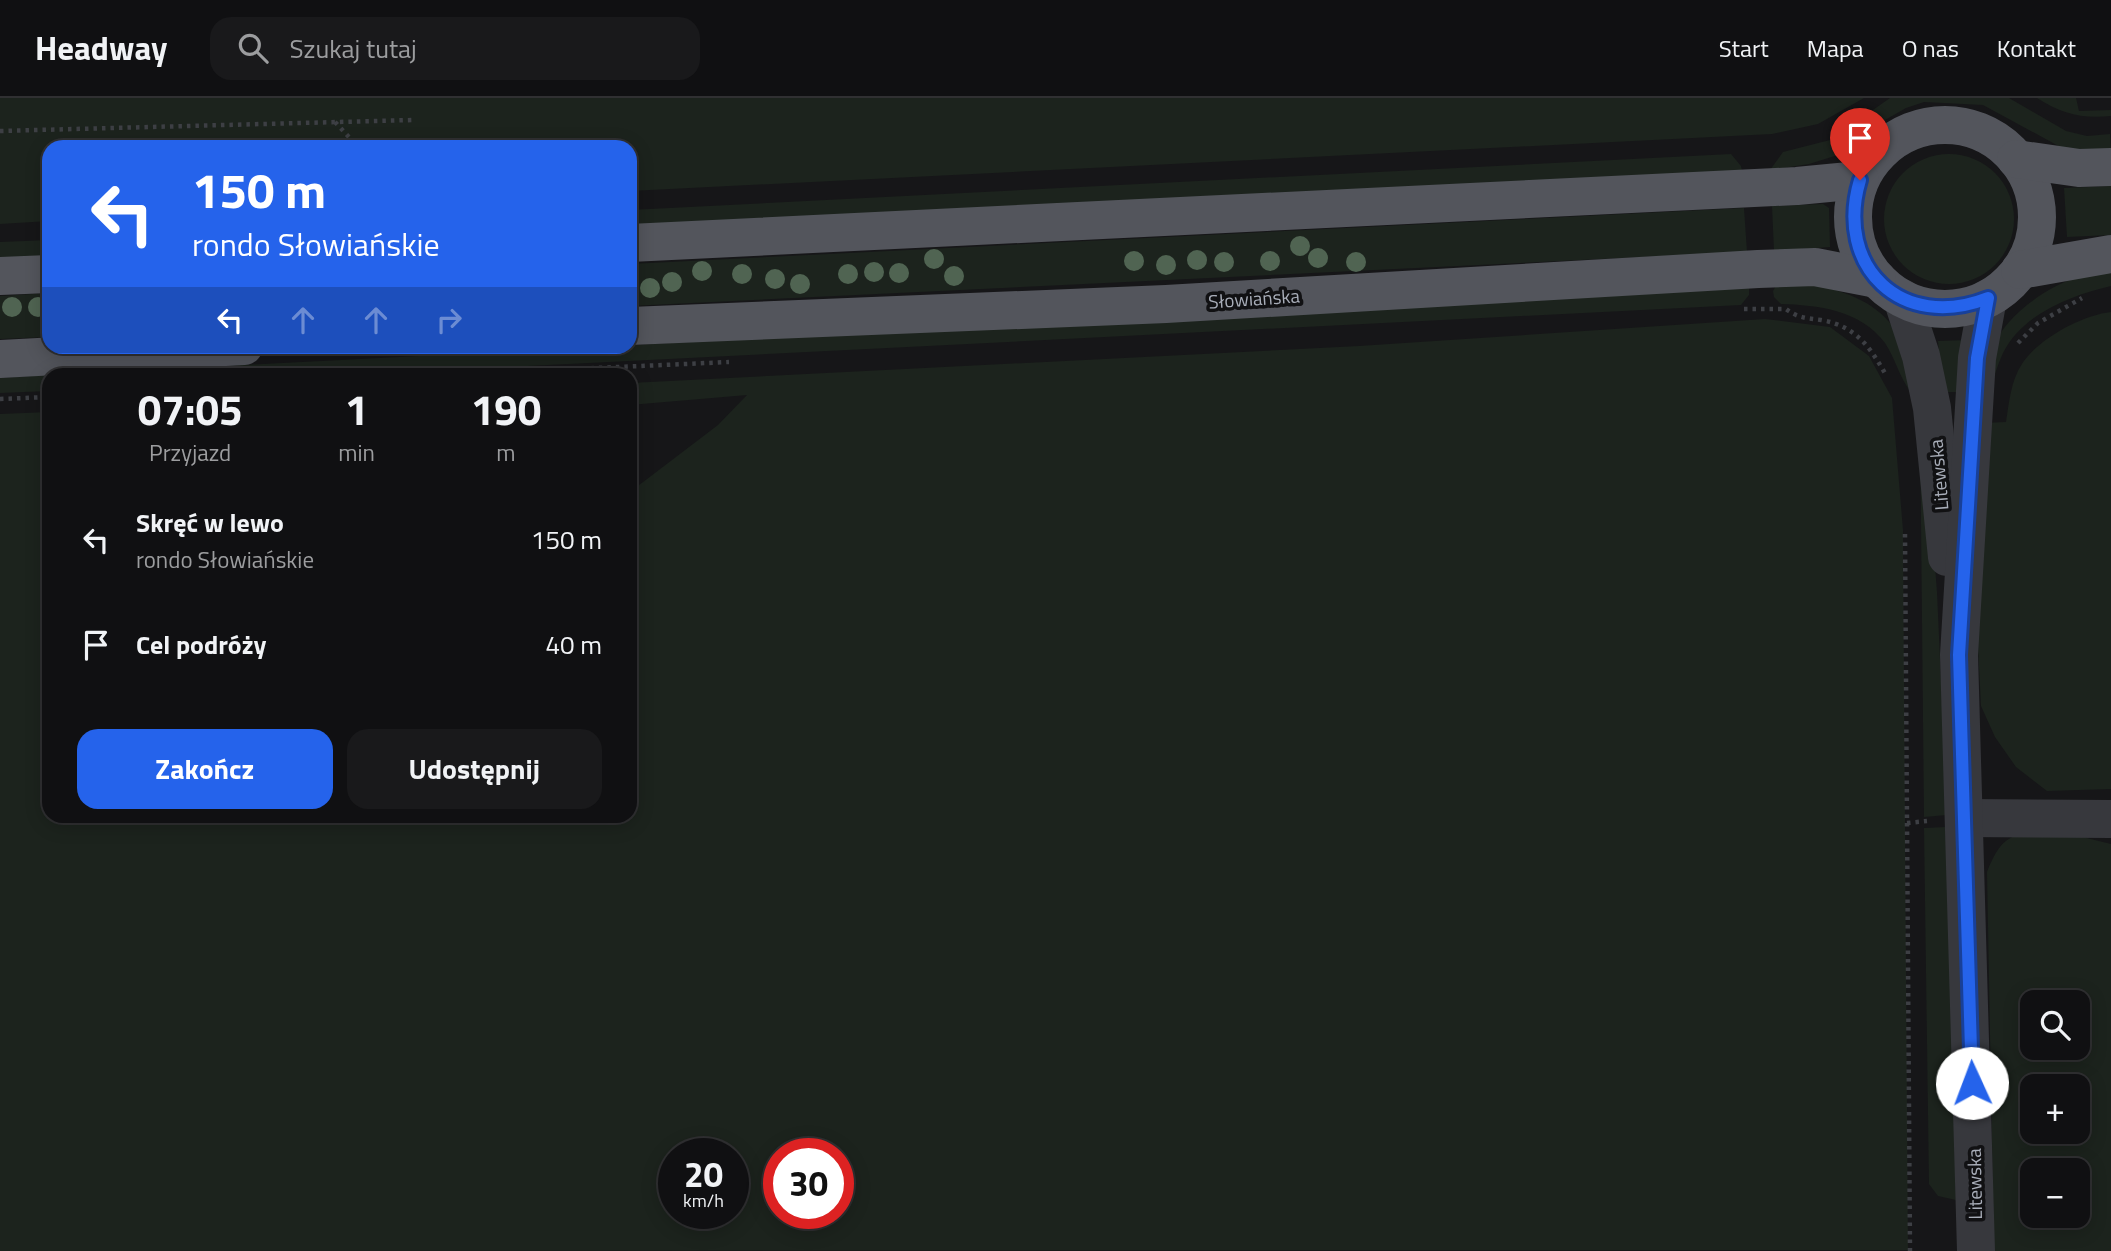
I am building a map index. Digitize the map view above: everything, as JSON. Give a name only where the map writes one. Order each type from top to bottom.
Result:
[{"type":"main road","points":[[1932,126],[1970,128],[1987,135],[2016,159],[2032,191],[2036,226],[2031,249],[2020,270],[2005,286],[1988,298],[1967,306],[1945,309],[1923,306],[1890,289],[1864,262],[1856,242],[1854,200],[1860,180],[1882,149],[1914,130],[1932,126]]},
{"type":"main road","points":[[2016,159],[2079,168],[2111,167]]},
{"type":"main road","points":[[637,243],[1797,186],[1860,180]]},
{"type":"main road","points":[[2020,270],[2111,254]]},
{"type":"main road","name":"Słowiańska","points":[[637,326],[1166,304],[1815,267],[1890,289]]},
{"type":"main road","points":[[0,276],[42,274]]},
{"type":"main road","points":[[0,359],[94,354]]},
{"type":"street","name":"Litewska","points":[[1890,289],[1921,356],[1932,408],[1942,520],[1959,655]]},
{"type":"street","name":"Litewska","points":[[1976,1251],[1959,655],[1976,370],[1988,298]]},
{"type":"street","points":[[1964,818],[2111,819]]},
{"type":"path","points":[[0,131],[413,120]]},
{"type":"path","points":[[335,122],[352,140]]},
{"type":"path","points":[[1743,309],[1786,309],[1797,318],[1825,320],[1849,330],[1870,346],[1892,385]]},
{"type":"path","points":[[590,368],[738,361]]},
{"type":"path","points":[[0,399],[42,397]]},
{"type":"path","points":[[1905,520],[1910,1251]]},
{"type":"shaded area","points":[[0,98],[1864,98],[1818,124],[1772,134],[637,191],[637,140],[42,140],[42,221],[0,224]]},
{"type":"shaded area","points":[[1890,98],[2009,98],[2066,131],[2087,136],[2110,134],[2111,152],[2064,149],[1983,105],[1924,102],[1906,108],[1878,124],[1855,146],[1838,155],[1809,164],[1770,170],[1783,152],[1830,140]]},
{"type":"shaded area","points":[[2037,98],[2076,98],[2079,111],[2111,110],[2111,116],[2072,114]]},
{"type":"shaded area","points":[[1731,154],[1742,171],[637,228],[637,210]]},
{"type":"shaded area","points":[[1949,154],[1974,159],[1995,173],[2009,194],[2014,219],[2009,244],[1995,265],[1974,279],[1949,284],[1924,279],[1903,265],[1889,244],[1884,219],[1889,194],[1903,173],[1924,159]]},
{"type":"shaded area","points":[[2111,186],[2111,235],[2067,237],[2064,188]]},
{"type":"shaded area","points":[[1823,204],[1829,208],[1830,247],[1774,251],[1772,206]]},
{"type":"shaded area","points":[[1744,208],[1747,252],[637,306],[637,264]]},
{"type":"shaded area","points":[[42,240],[42,257],[0,259],[0,242]]},
{"type":"shaded area","points":[[2111,271],[2111,286],[2065,301],[2022,327],[2003,353],[1990,388],[1992,350],[2016,315],[2053,288],[2082,276]]},
{"type":"shaded area","points":[[1809,284],[1856,298],[1886,318],[1899,341],[1910,391],[1885,343],[1864,323],[1851,316],[1823,308],[1781,304],[1774,297],[1776,286]]},
{"type":"shaded area","points":[[1749,288],[1749,295],[1741,305],[490,368],[184,368],[458,354],[637,354],[637,345]]},
{"type":"shaded area","points":[[42,293],[42,337],[0,339],[0,296]]},
{"type":"shaded area","points":[[2111,312],[2111,789],[2047,791],[2016,767],[1995,737],[1981,706],[1974,568],[1982,423],[2006,422],[2015,377],[2022,364],[2039,346],[2074,323]]},
{"type":"shaded area","points":[[1765,319],[1830,327],[1869,356],[1892,398],[1903,530],[1908,1250],[0,1251],[0,414],[42,412],[42,823],[637,823],[637,487],[718,425],[747,395],[637,404],[637,383],[1359,346]]},
{"type":"shaded area","points":[[1967,340],[1964,392],[1942,392],[1938,341]]},
{"type":"shaded area","points":[[42,375],[42,391],[0,393],[0,378]]},
{"type":"shaded area","points":[[1920,423],[1924,423],[1937,592],[1947,815],[1924,817]]},
{"type":"shaded area","points":[[1947,827],[1956,1200],[1938,1196],[1929,1184],[1924,828]]},
{"type":"shaded area","points":[[2054,830],[2111,844],[2111,1251],[1994,1251],[1987,872],[2005,842],[2019,835]]},
{"type":"route","points":[[1860,180],[1854,200],[1856,242],[1864,262],[1877,279],[1902,298],[1923,306],[1945,309],[1967,306],[1988,298],[1977,358],[1959,655],[1972,1083]]}]
